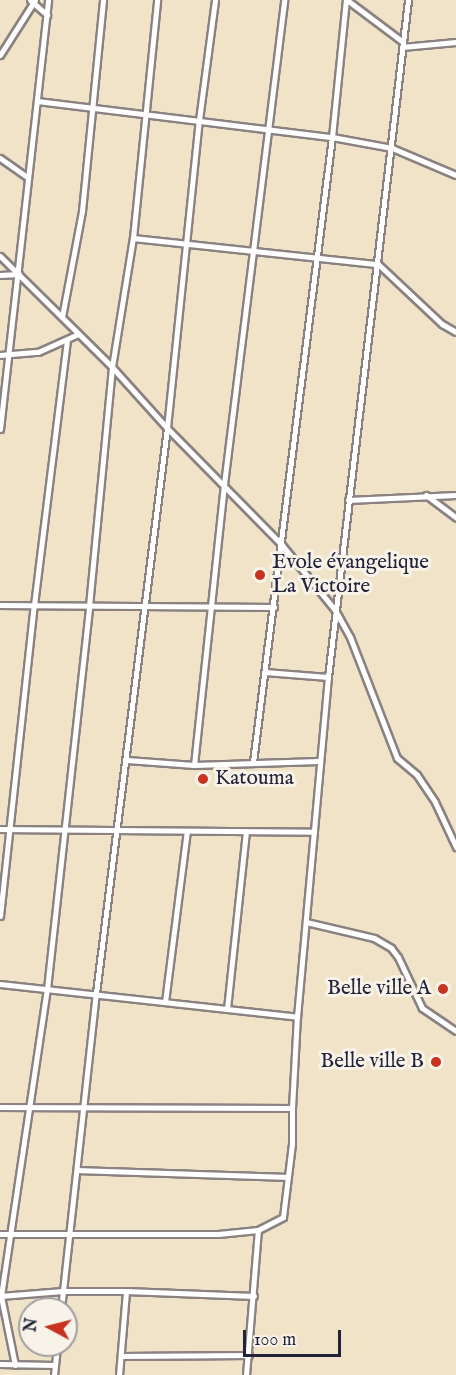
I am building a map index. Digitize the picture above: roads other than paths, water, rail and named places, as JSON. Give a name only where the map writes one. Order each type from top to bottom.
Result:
[{"type":"street","points":[[0,429],[48,0]]},
{"type":"street","points":[[62,317],[82,211],[103,0]]},
{"type":"street","points":[[15,1365],[0,1296],[12,1234],[47,988],[90,606],[112,368],[133,238],[157,0]]},
{"type":"street","points":[[62,1297],[96,993],[119,830],[167,428],[199,120],[215,0]]},
{"type":"street","points":[[194,765],[224,484],[255,252],[284,0]]},
{"type":"street","points":[[346,0],[402,44],[456,42]]},
{"type":"street","points":[[253,762],[332,136],[346,0]]},
{"type":"street","points":[[0,1234],[218,1234],[258,1230],[284,1217],[292,1144],[291,1108],[297,1017],[319,761],[408,0]]},
{"type":"street","points":[[0,55],[33,1],[47,15]]},
{"type":"street","points":[[38,101],[332,136],[392,148],[456,175]]},
{"type":"street","points":[[0,158],[27,177]]},
{"type":"street","points":[[133,238],[378,264],[442,324],[456,332]]},
{"type":"street","points":[[0,256],[112,368],[167,428],[282,545],[335,610],[350,636],[397,758],[417,775],[435,802],[456,847]]},
{"type":"street","points":[[0,275],[19,274]]},
{"type":"street","points":[[0,355],[38,352],[67,341],[78,334]]},
{"type":"street","points":[[0,916],[34,605],[67,341]]},
{"type":"street","points":[[426,495],[456,518]]},
{"type":"street","points":[[348,500],[456,495]]},
{"type":"street","points":[[0,605],[274,608]]},
{"type":"street","points":[[265,672],[328,677]]},
{"type":"street","points":[[127,760],[194,765],[319,761]]},
{"type":"street","points":[[0,829],[314,832]]},
{"type":"street","points":[[165,1002],[187,831]]},
{"type":"street","points":[[227,1009],[246,831]]},
{"type":"street","points":[[306,922],[374,938],[391,948],[398,957],[422,1008],[456,1031]]},
{"type":"street","points":[[0,984],[297,1017]]},
{"type":"street","points":[[0,1107],[29,1109],[291,1108]]},
{"type":"street","points":[[78,1170],[287,1178]]},
{"type":"street","points":[[246,1375],[258,1230]]},
{"type":"street","points":[[0,1296],[63,1291],[254,1296]]},
{"type":"street","points":[[119,1375],[126,1291]]},
{"type":"street","points":[[121,1356],[249,1355]]},
{"type":"street","points":[[54,1375],[56,1357]]},
{"type":"street","points":[[0,1364],[55,1365]]},
{"type":"place","name":"Evole évangelique La Victoire","points":[[260,575]]},
{"type":"place","name":"Katouma","points":[[203,779]]},
{"type":"place","name":"Belle ville A","points":[[443,989]]},
{"type":"place","name":"Belle ville B","points":[[436,1062]]}]
